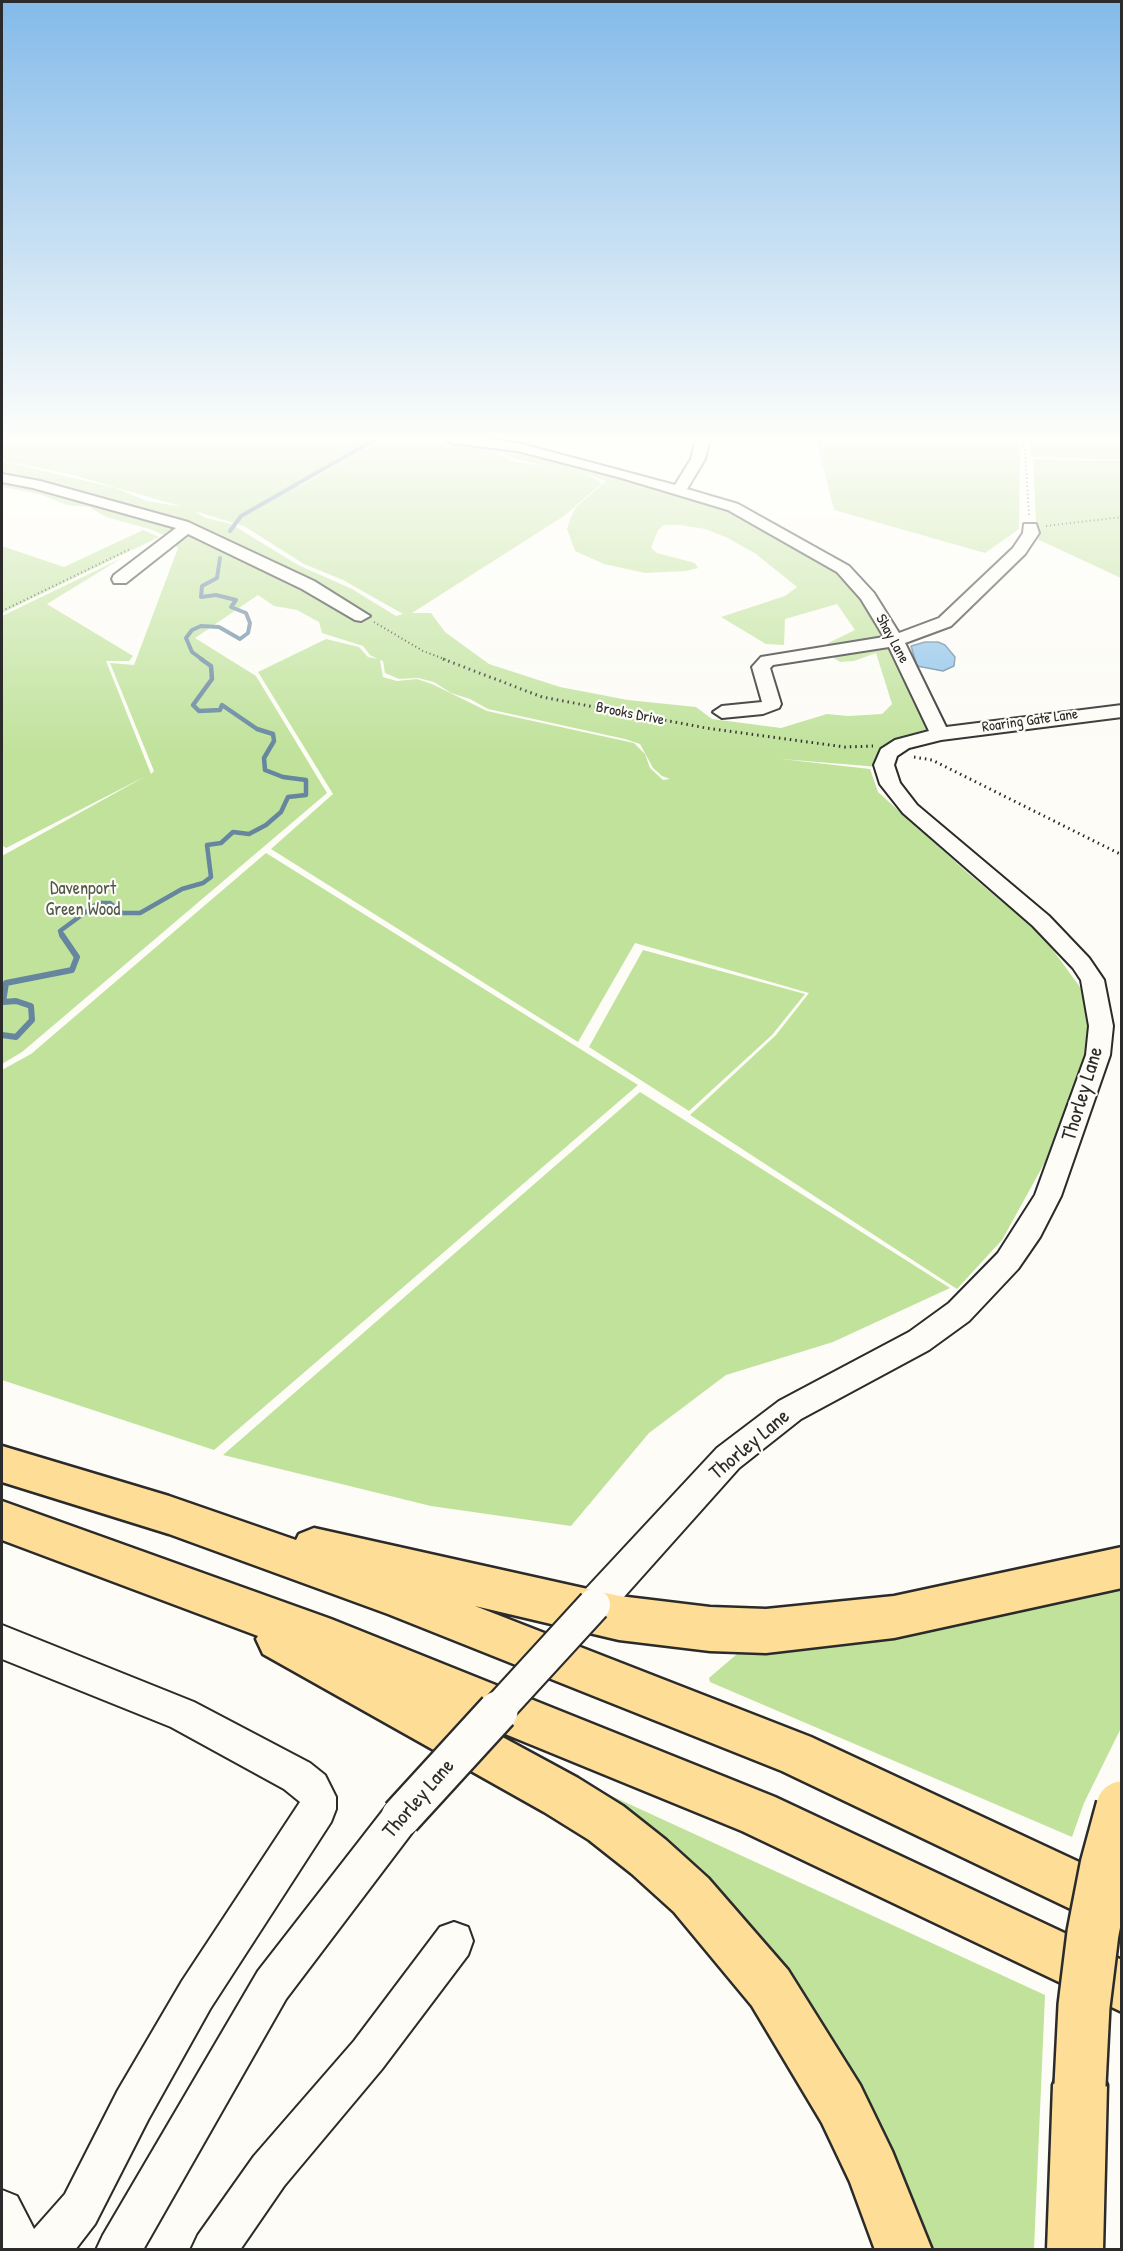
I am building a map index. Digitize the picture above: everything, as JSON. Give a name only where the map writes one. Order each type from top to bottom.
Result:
[{"type":"highway","points":[[2,1464],[169,1515],[388,1593],[795,1753],[1122,1908]]},
{"type":"highway","points":[[169,1515],[573,1608],[661,1624],[710,1629],[766,1631],[894,1617],[1122,1567]]},
{"type":"highway","points":[[2,1521],[342,1645],[758,1814],[1122,1986]]},
{"type":"highway","points":[[173,1582],[561,1795],[606,1823],[649,1857],[691,1895],[731,1939],[770,1988],[806,2043],[841,2104],[873,2170],[904,2250]]},
{"type":"highway","points":[[1075,2250],[1084,2006],[1093,1933],[1106,1866],[1122,1807]]},
{"type":"street","points":[[120,579],[165,544]]},
{"type":"street","points":[[223,544],[308,585],[367,618]]},
{"type":"street","name":"Shay Lane","points":[[799,544],[843,569],[868,597],[895,641],[940,734]]},
{"type":"street","points":[[722,712],[763,708],[771,704],[761,667],[767,661],[895,641],[933,627],[954,616],[980,586],[1000,572],[1023,544]]},
{"type":"street","points":[[154,574],[162,546]]},
{"type":"street","name":"Roaring Gate Lane","points":[[940,734],[1062,716],[1122,711]]},
{"type":"street","points":[[895,749],[940,734]]},
{"type":"street","name":"Thorley Lane","points":[[120,2249],[272,1985],[401,1817],[728,1458],[790,1410],[877,1365],[959,1312],[1008,1261],[1030,1229],[1048,1196],[1089,1089],[1098,1055],[1101,1026],[1092,980],[1081,963],[1041,921],[910,809],[886,777],[884,765],[895,749]]},
{"type":"street","points":[[2,1642],[190,1718],[297,1776],[312,1788],[318,1797],[318,1809],[190,2005],[133,2105],[80,2209],[57,2238],[43,2250]]},
{"type":"street","points":[[213,2250],[269,2171],[368,2055],[454,1941]]},
{"type":"street","points":[[2,2211],[18,2244],[28,2250]]},
{"type":"path","points":[[2,612],[130,549]]},
{"type":"path","name":"Brooks Drive","points":[[367,618],[423,651],[542,697],[706,728],[844,747],[895,749],[932,760],[1122,855]]},
{"type":"green space","points":[[113,544],[144,544],[2,613],[2,546],[64,567]]},
{"type":"green space","name":"Davenport Green Wood","points":[[174,544],[264,544],[298,565],[352,589],[396,616],[403,614],[343,580],[304,564],[272,544],[520,544],[412,613],[431,613],[445,632],[489,664],[560,687],[628,700],[696,707],[712,719],[781,728],[827,714],[848,716],[882,714],[892,704],[876,653],[854,661],[840,662],[831,656],[828,643],[855,630],[837,604],[785,619],[784,645],[766,644],[721,617],[785,596],[797,587],[756,554],[739,544],[799,544],[843,569],[868,597],[940,734],[921,738],[879,767],[781,759],[870,769],[878,792],[969,874],[1042,935],[1085,994],[1091,1039],[1045,1162],[1002,1240],[957,1289],[690,1115],[776,1035],[809,993],[635,943],[578,1042],[271,849],[333,794],[258,672],[326,639],[359,647],[368,657],[378,659],[370,655],[363,646],[322,633],[319,622],[297,610],[274,606],[258,595],[195,638],[256,676],[327,793],[22,1052],[2,1064],[2,856],[146,776],[6,848],[2,845],[2,616],[122,558],[47,604],[133,656],[129,661],[106,661],[151,774],[154,771],[110,663],[134,665],[178,548]],"holes":[[[380,660],[383,661],[385,673],[399,679],[418,678],[434,682],[451,693],[470,699],[488,709],[640,744],[653,768],[662,776],[670,779],[663,780],[650,768],[645,754],[634,743],[487,711],[417,679],[397,681],[383,677]]]},
{"type":"green space","points":[[572,544],[653,544],[651,548],[657,553],[695,563],[698,568],[686,571],[645,573],[604,564],[575,551]]},
{"type":"green space","points":[[954,544],[998,544],[985,553]]},
{"type":"green space","points":[[1048,544],[1121,544],[1121,578]]},
{"type":"green space","points":[[266,853],[638,1085],[214,1450],[2,1380],[2,1070],[31,1054]]},
{"type":"green space","points":[[643,950],[805,994],[772,1035],[689,1111],[589,1047]]},
{"type":"green space","points":[[640,1092],[950,1288],[833,1342],[726,1375],[649,1433],[571,1526],[431,1506],[223,1455]]},
{"type":"green space","points":[[1121,1578],[1121,1728],[1084,1803],[1072,1837],[710,1682],[709,1678],[737,1654],[823,1643]]},
{"type":"green space","points":[[555,1770],[1045,1995],[1034,2249],[929,2249],[890,2149]]},
{"type":"water","points":[[925,642],[938,642],[945,645],[955,657],[954,666],[943,671],[917,666],[911,646]]},
{"type":"waterway","points":[[203,660],[192,652],[186,638],[192,630],[201,626],[219,627],[240,639],[248,633],[250,623],[246,613],[231,607],[236,600],[216,595],[201,597],[202,586],[217,578],[220,558]]},
{"type":"waterway","points":[[62,936],[60,931],[98,903],[110,903],[122,913],[140,913],[182,889],[203,883],[211,877],[207,845],[221,843],[233,832],[249,834],[266,825],[281,812],[288,797],[306,795],[306,780],[283,777],[265,770],[264,758],[274,741],[273,734],[257,729],[222,705],[220,710],[199,711],[193,705],[212,679],[211,666],[201,659]]},
{"type":"waterway","points":[[2,1035],[16,1037],[32,1020],[31,1006],[16,1001],[3,1002],[6,983],[72,970],[77,957],[62,935]]}]
